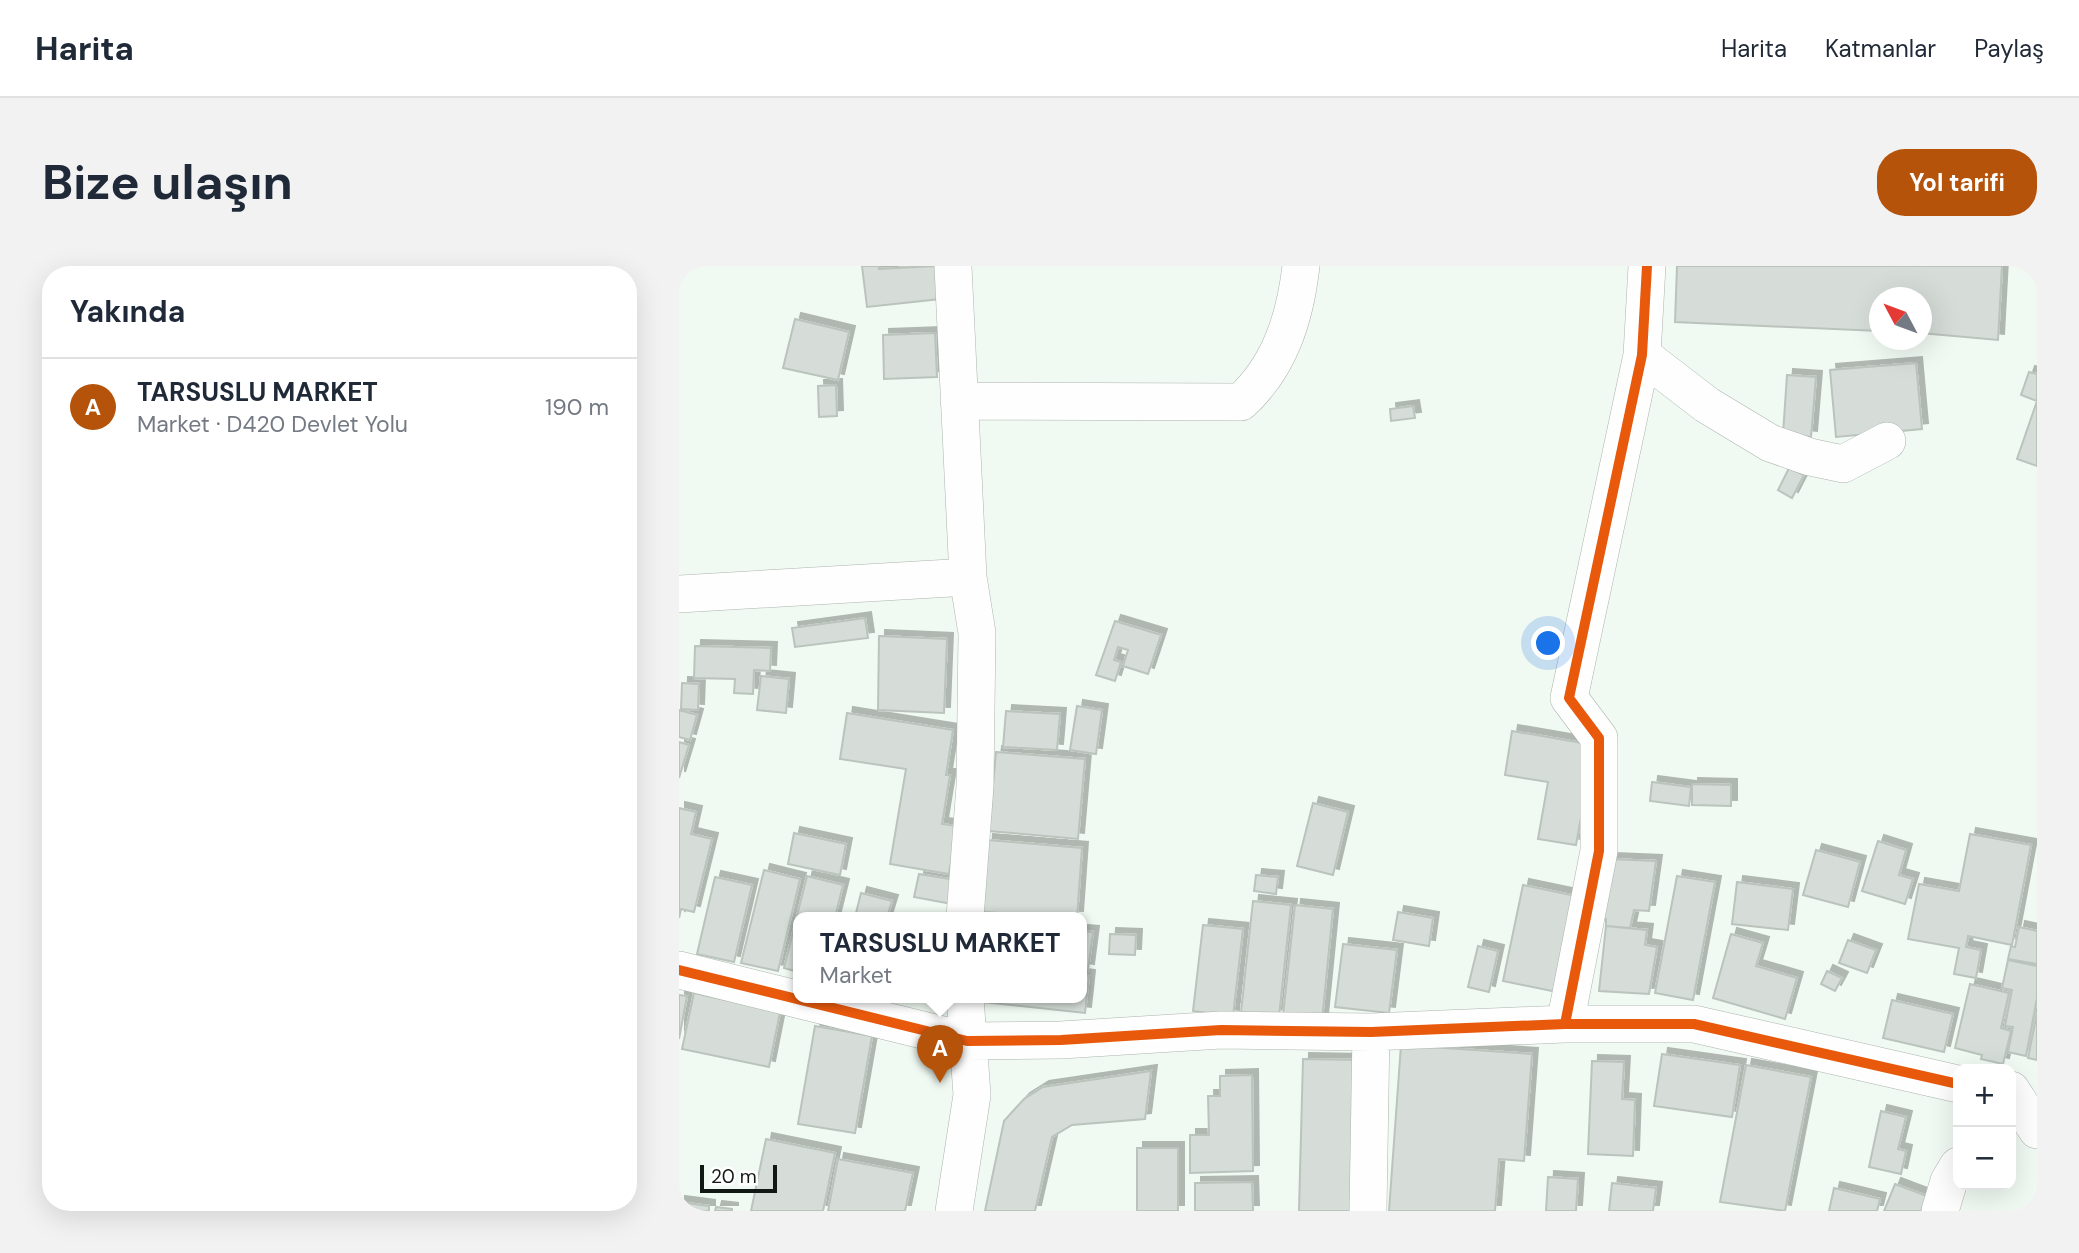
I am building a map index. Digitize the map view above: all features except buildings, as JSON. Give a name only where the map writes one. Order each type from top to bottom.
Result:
[{"type":"street","points":[[953,266],[968,577],[977,633],[978,699],[965,912]]},
{"type":"street","points":[[959,401],[1241,402],[1260,385],[1286,339],[1301,266]]},
{"type":"street","points":[[1565,1024],[1599,851],[1599,738],[1569,698],[1641,355],[1647,266]]},
{"type":"street","points":[[1641,355],[1707,405],[1770,443],[1796,453],[1843,464],[1887,441]]},
{"type":"street","points":[[679,594],[968,577]]},
{"type":"street","points":[[679,970],[793,998]]},
{"type":"street","points":[[813,1003],[967,1041],[1061,1040],[1220,1030],[1371,1032],[1565,1024],[1694,1024],[1953,1083]]},
{"type":"street","points":[[954,1211],[972,1095],[965,1003]]},
{"type":"street","points":[[1368,1211],[1371,1032]]},
{"type":"street","points":[[2016,1089],[2037,1089]]},
{"type":"street","points":[[2016,1097],[2037,1130]]},
{"type":"street","points":[[1940,1211],[1953,1174]]},
{"type":"cycle path","points":[[1565,1024],[1599,851],[1599,738],[1569,698],[1642,355],[1647,266]]},
{"type":"cycle path","points":[[679,970],[793,998]]},
{"type":"cycle path","points":[[813,1003],[967,1041],[1061,1040],[1221,1030],[1371,1032],[1565,1024],[1694,1024],[1953,1083]]},
{"type":"place","name":"TARSUSLU MARKET","points":[[940,1083]]}]
